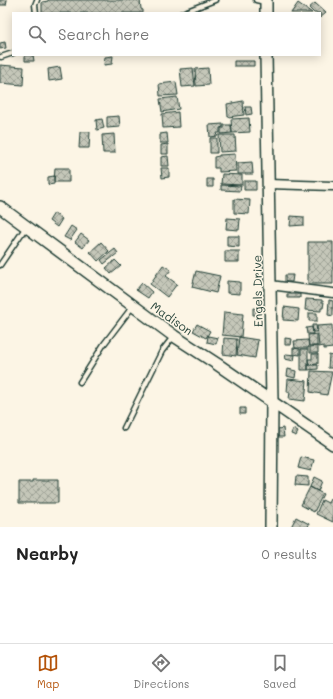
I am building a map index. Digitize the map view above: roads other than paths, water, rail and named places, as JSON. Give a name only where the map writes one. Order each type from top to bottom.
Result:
[{"type":"street","name":"Engels Drive","points":[[266,56],[272,401],[271,527]]},
{"type":"street","points":[[268,184],[333,186]]},
{"type":"street","name":"Madison","points":[[0,207],[174,336],[272,401],[333,444]]},
{"type":"street","points":[[270,285],[333,293]]},
{"type":"lane","points":[[36,12],[35,5],[37,0]]},
{"type":"lane","points":[[185,12],[215,0]]},
{"type":"lane","points":[[1,57],[12,53]]},
{"type":"lane","points":[[0,266],[26,226]]},
{"type":"lane","points":[[80,382],[104,344],[133,306]]},
{"type":"lane","points":[[124,428],[162,351],[174,336]]}]
